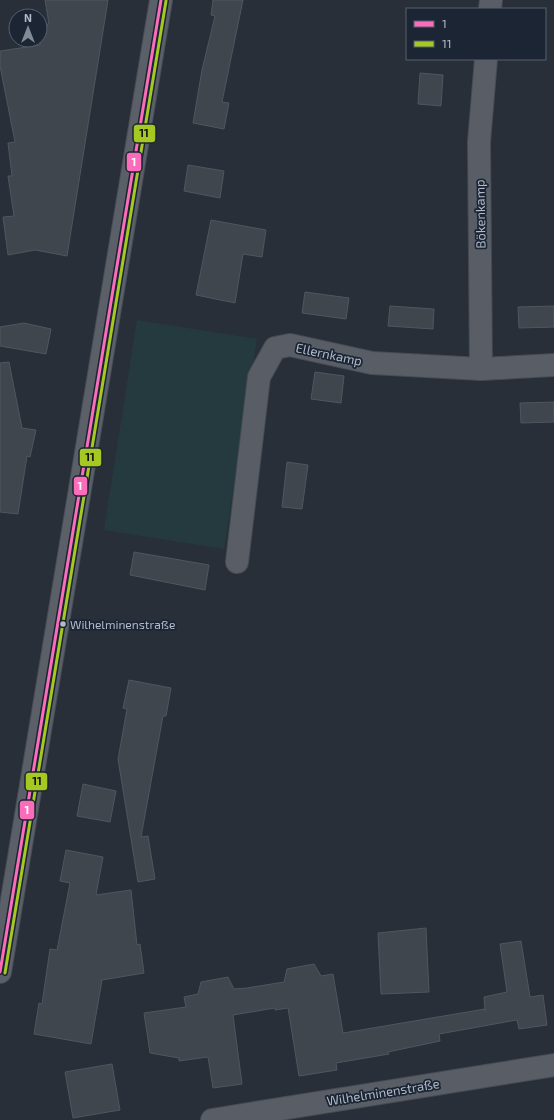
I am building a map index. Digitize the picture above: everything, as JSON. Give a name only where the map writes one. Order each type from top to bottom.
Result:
[{"type":"main road","points":[[0,972],[161,0]]},
{"type":"street","name":"Bökenkamp","points":[[481,369],[479,142],[486,60]]},
{"type":"street","name":"Ellernkamp","points":[[237,562],[260,377],[275,348],[290,345],[372,363],[481,369],[554,365]]},
{"type":"street","name":"Wilhelminenstraße","points":[[212,1120],[554,1065]]},
{"type":"green space","points":[[137,320],[257,339],[224,549],[104,530]]},
{"type":"building","points":[[45,0],[108,0],[67,256],[35,250],[8,255],[3,217],[14,216],[8,176],[12,176],[8,143],[15,142],[0,66],[0,51],[20,48],[48,48],[49,24],[48,8],[46,8]]},
{"type":"building","points":[[213,0],[243,0],[222,102],[229,103],[224,129],[193,123],[202,70],[215,16],[211,15]]},
{"type":"building","points":[[420,73],[443,75],[441,106],[418,104]]},
{"type":"building","points":[[188,165],[224,171],[220,198],[184,191]]},
{"type":"building","points":[[211,220],[266,230],[262,257],[243,254],[235,303],[196,295]]},
{"type":"building","points":[[305,292],[349,298],[346,319],[302,313]]},
{"type":"building","points":[[390,306],[434,309],[433,329],[388,326]]},
{"type":"building","points":[[554,306],[554,327],[519,328],[518,307]]},
{"type":"building","points":[[24,323],[51,329],[46,354],[0,346],[0,327]]},
{"type":"building","points":[[9,362],[22,428],[36,430],[30,457],[27,456],[18,514],[0,512],[0,363]]},
{"type":"building","points":[[315,372],[344,376],[341,403],[311,399]]},
{"type":"building","points":[[554,402],[554,422],[521,423],[520,403]]},
{"type":"building","points":[[287,462],[308,465],[302,509],[282,507]]},
{"type":"building","points":[[134,552],[209,565],[205,590],[130,575]]},
{"type":"building","points":[[129,680],[171,688],[166,716],[163,716],[141,837],[148,836],[155,879],[138,882],[118,759],[127,709],[123,708]]},
{"type":"building","points":[[83,784],[116,791],[110,822],[77,816]]},
{"type":"building","points":[[66,850],[103,857],[96,895],[131,890],[137,945],[140,944],[144,973],[102,980],[91,1044],[34,1034],[39,1003],[42,1004],[50,949],[57,950],[70,883],[60,881]]},
{"type":"building","points":[[426,928],[429,992],[381,994],[378,933]]},
{"type":"building","points":[[521,941],[530,997],[543,995],[547,1025],[519,1029],[517,1020],[439,1034],[440,1041],[388,1052],[389,1054],[336,1063],[337,1070],[299,1076],[288,1008],[275,1010],[275,1008],[233,1015],[242,1084],[213,1088],[208,1057],[179,1061],[179,1058],[150,1053],[144,1013],[186,1007],[184,997],[198,994],[201,982],[228,977],[234,989],[247,988],[284,982],[287,969],[314,964],[321,976],[333,974],[343,1033],[485,1009],[484,997],[507,992],[500,944]]},
{"type":"building","points":[[112,1064],[120,1110],[73,1118],[65,1072]]},
{"type":"transit line","name":"1","points":[[0,972],[161,0]]},
{"type":"transit line","name":"11","points":[[5,973],[166,1]]},
{"type":"place","name":"Wilhelminenstraße","points":[[63,624]]}]
